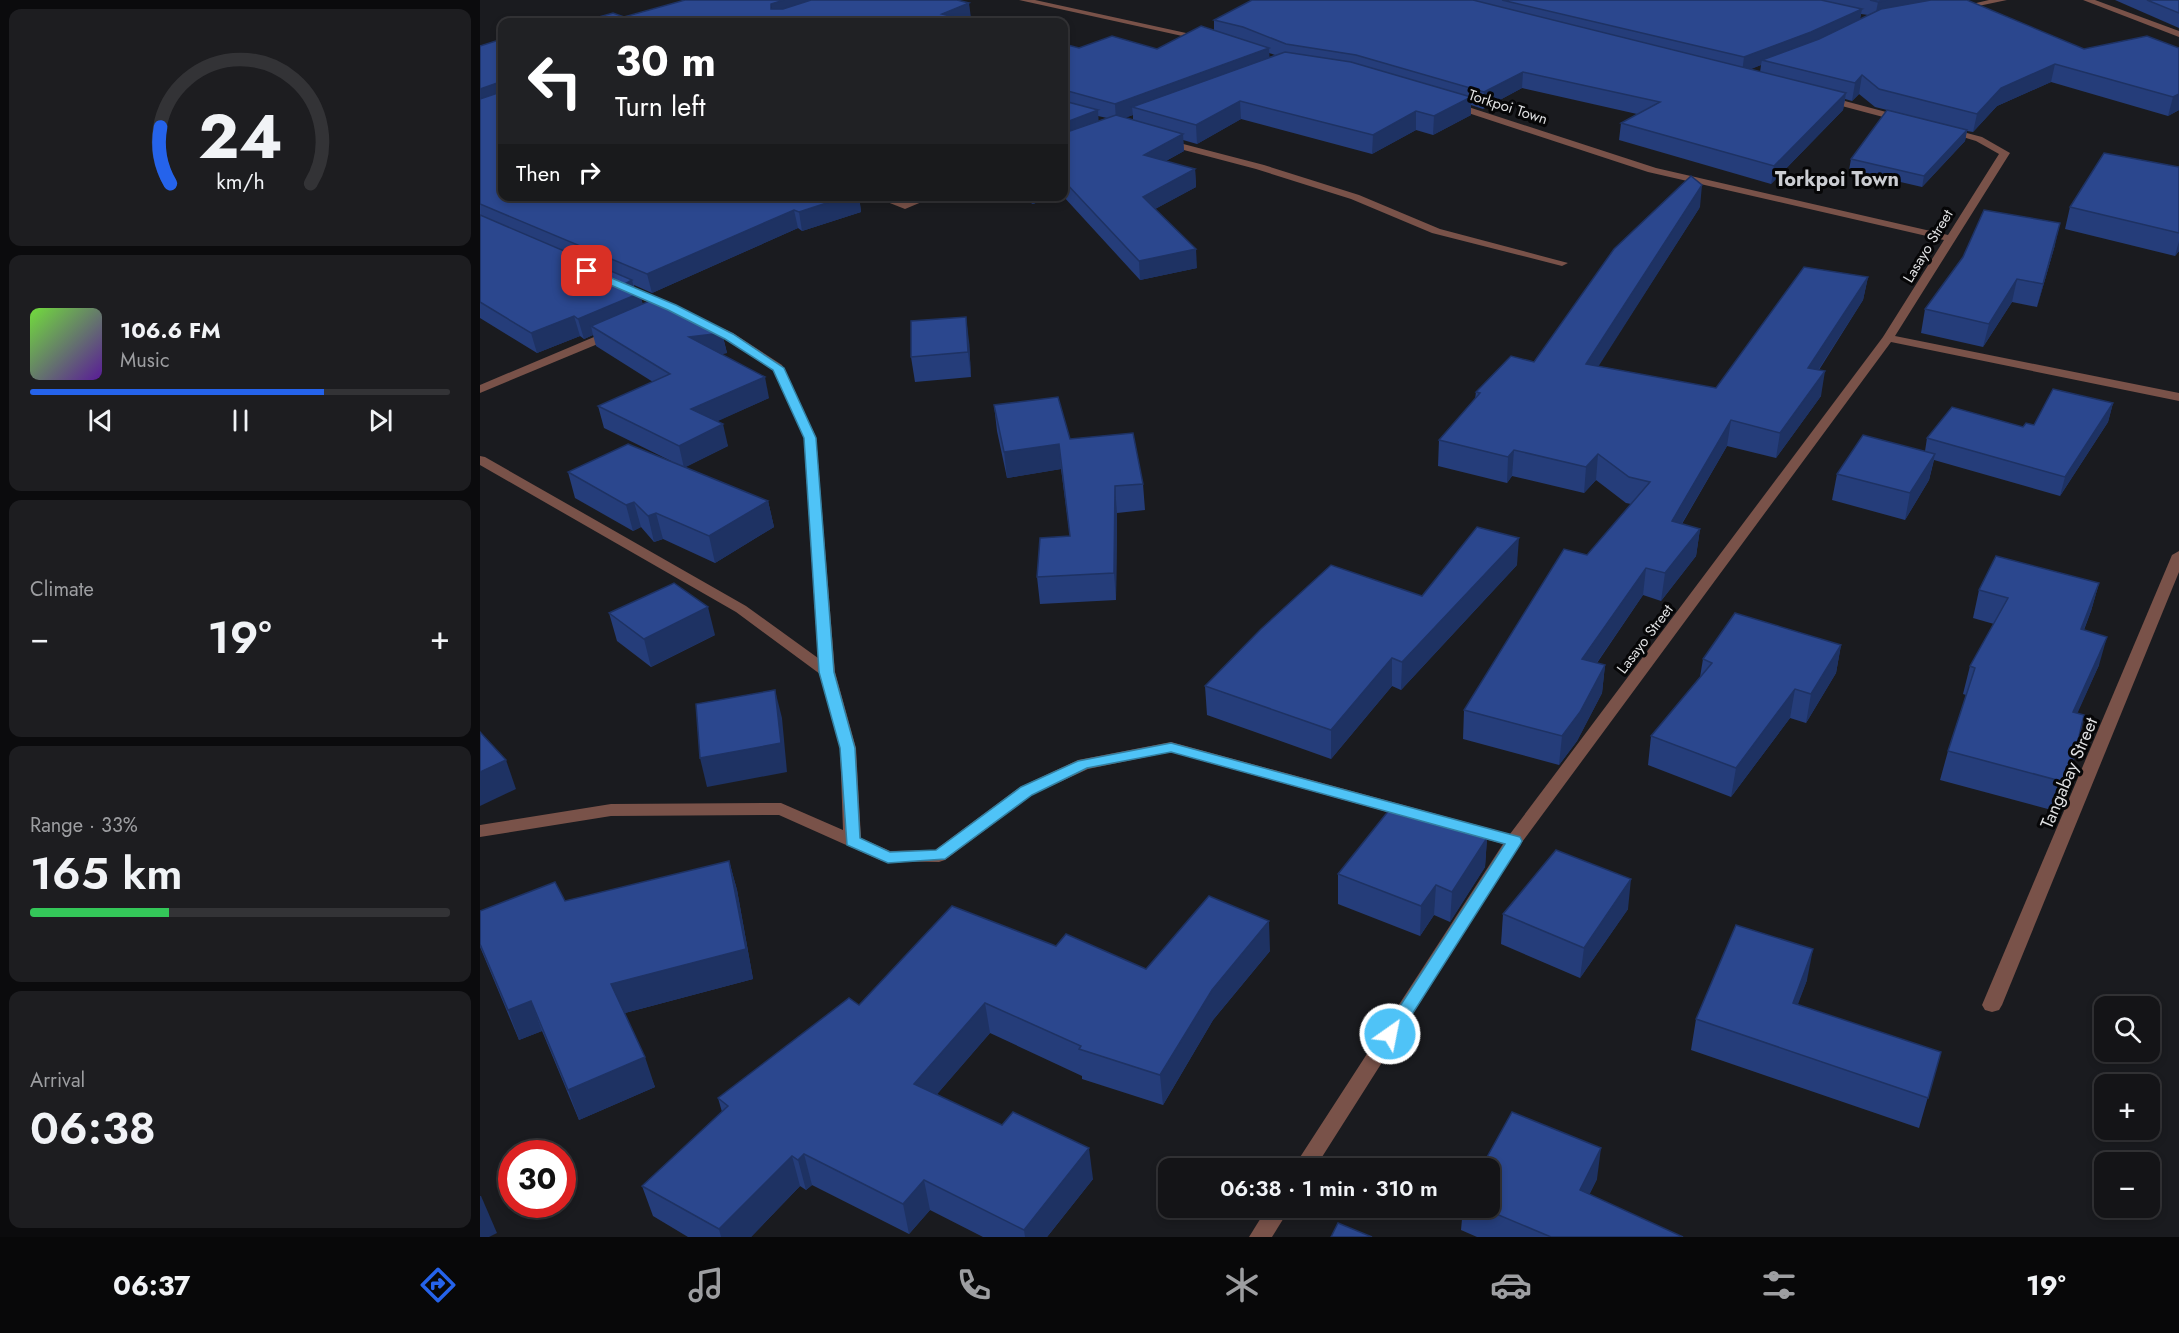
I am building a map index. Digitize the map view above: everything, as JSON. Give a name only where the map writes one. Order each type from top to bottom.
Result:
[{"type":"street","points":[[1023,0],[1218,41]]},
{"type":"street","points":[[1945,10],[2004,0]]},
{"type":"street","points":[[2087,0],[2179,34]]},
{"type":"street","points":[[1811,95],[1912,122]]},
{"type":"street","name":"Torkpoi Town","points":[[1441,102],[1648,170],[1754,197],[1857,216],[1948,238]]},
{"type":"street","name":"Lasayo Street","points":[[1310,1158],[1515,841],[1888,338],[1948,238],[2005,153],[1979,139],[1934,128]]},
{"type":"street","points":[[1153,139],[1260,167],[1344,194],[1436,231],[1562,263]]},
{"type":"street","points":[[891,201],[905,206],[918,201]]},
{"type":"street","points":[[608,280],[729,336],[778,368],[810,438],[826,672],[848,748],[852,841]]},
{"type":"street","points":[[651,317],[672,308]]},
{"type":"street","points":[[480,389],[630,326]]},
{"type":"street","points":[[1888,338],[2179,397]]},
{"type":"street","points":[[480,460],[741,609],[826,672]]},
{"type":"street","name":"Tangabay Street","points":[[1992,1005],[2179,555]]},
{"type":"street","points":[[480,831],[611,810],[781,809],[888,857],[939,855],[1026,791],[1064,773],[1084,764],[1171,747],[1515,841]]},
{"type":"street","points":[[1260,1237],[1272,1218]]},
{"type":"building","points":[[685,0],[784,0],[771,4],[771,9],[783,9],[811,0],[957,0],[969,3],[942,14],[959,18],[595,18],[613,13],[624,17]]},
{"type":"building","points":[[1252,0],[1473,0],[1846,93],[1774,166],[1621,123],[1660,102],[1523,72],[1484,92],[1356,55],[1286,44],[1243,27],[1214,20]]},
{"type":"building","points":[[1502,0],[1821,0],[1862,9],[1811,32],[1744,57]]},
{"type":"building","points":[[1931,0],[1967,0],[2084,49],[2147,36],[2179,48],[2179,94],[2173,97],[2055,64],[2001,88],[1977,114],[1879,89],[1862,75],[1855,83],[1762,60],[1819,39],[1881,9]]},
{"type":"building","points":[[2147,0],[2179,0],[2179,13]]},
{"type":"building","points":[[1201,26],[1269,48],[1115,104],[1068,91],[1068,45],[1079,48],[1112,36],[1157,49]]},
{"type":"building","points":[[498,40],[498,84],[480,89],[480,46]]},
{"type":"building","points":[[1285,52],[1351,62],[1471,97],[1434,116],[1416,111],[1373,135],[1240,101],[1196,125],[1132,107]]},
{"type":"building","points":[[498,93],[498,201],[833,201],[799,212],[794,210],[647,274],[480,204],[480,99]]},
{"type":"building","points":[[1068,102],[1098,110],[1068,121]]},
{"type":"building","points":[[1887,110],[1967,130],[1924,176],[1851,159]]},
{"type":"building","points":[[1116,115],[1183,134],[1144,155],[1195,169],[1143,197],[1196,249],[1139,261],[1068,185],[1068,132]]},
{"type":"building","points":[[2104,153],[2179,167],[2179,233],[2070,207]]},
{"type":"building","points":[[1691,176],[1702,185],[1586,364],[1716,388],[1804,267],[1868,277],[1808,368],[1825,371],[1780,433],[1731,420],[1672,521],[1700,529],[1665,573],[1646,568],[1582,659],[1605,665],[1580,712],[1562,736],[1464,710],[1564,549],[1587,555],[1650,482],[1629,477],[1598,454],[1586,467],[1514,450],[1508,457],[1439,440],[1480,393],[1476,392],[1511,356],[1534,362],[1614,249]]},
{"type":"building","points":[[1984,210],[2060,223],[2043,284],[2017,279],[1989,324],[1925,309],[1963,257]]},
{"type":"building","points":[[480,215],[632,280],[623,285],[640,293],[578,319],[574,316],[531,333],[480,302]]},
{"type":"building","points":[[654,299],[722,333],[689,337],[765,377],[691,409],[723,424],[679,446],[598,406],[670,374],[591,326]]},
{"type":"building","points":[[966,317],[968,352],[911,357],[911,321]]},
{"type":"building","points":[[2053,389],[2113,403],[2065,477],[1927,438],[1952,407],[2023,427],[2026,423],[2034,425]]},
{"type":"building","points":[[1058,397],[1070,439],[1133,433],[1143,484],[1115,486],[1114,573],[1037,577],[1040,538],[1070,536],[1059,444],[1004,452],[994,405]]},
{"type":"building","points":[[1863,435],[1935,454],[1910,493],[1837,474]]},
{"type":"building","points":[[628,444],[768,501],[709,536],[656,513],[648,516],[634,502],[626,505],[568,472]]},
{"type":"building","points":[[1477,527],[1519,538],[1402,662],[1392,658],[1331,730],[1205,686],[1261,629],[1331,565],[1422,596]]},
{"type":"building","points":[[1996,556],[2099,583],[2081,629],[2107,637],[2073,712],[2084,715],[2068,783],[1948,751],[1975,668],[1970,666],[2008,598],[1979,590]]},
{"type":"building","points":[[674,583],[708,607],[644,639],[609,613]]},
{"type":"building","points":[[1735,613],[1841,645],[1811,694],[1795,689],[1736,768],[1651,736],[1712,663],[1703,659]]},
{"type":"building","points":[[775,690],[781,743],[700,758],[696,704]]},
{"type":"building","points":[[480,732],[506,760],[480,772]]},
{"type":"building","points":[[1394,804],[1487,838],[1452,892],[1436,885],[1421,906],[1338,874]]},
{"type":"building","points":[[1556,850],[1631,879],[1584,948],[1503,914]]},
{"type":"building","points":[[729,861],[746,949],[611,984],[645,1057],[568,1090],[531,1001],[508,1010],[480,944],[480,911],[555,882],[565,901]]},
{"type":"building","points":[[1209,896],[1269,921],[1212,990],[1160,1075],[1079,1049],[1081,1046],[985,1003],[914,1084],[1002,1125],[1013,1112],[1089,1148],[1024,1230],[924,1180],[903,1204],[804,1154],[798,1160],[792,1156],[719,1229],[642,1186],[728,1106],[718,1098],[849,998],[859,1005],[952,906],[1056,946],[1066,934],[1146,969]]},
{"type":"building","points":[[1736,925],[1813,949],[1793,1003],[1941,1052],[1928,1098],[1696,1019]]},
{"type":"building","points":[[1512,1112],[1601,1148],[1580,1190],[1683,1237],[1551,1237],[1500,1216],[1500,1158],[1487,1158]]},
{"type":"building","points":[[1338,1223],[1372,1237],[1331,1237]]},
{"type":"district","name":"Torkpoi Town","points":[[1837,179]]},
{"type":"route","points":[[587,271],[729,336],[778,368],[810,438],[826,672],[848,748],[852,841],[888,857],[939,855],[1026,791],[1064,773],[1084,764],[1171,747],[1515,841],[1390,1034]]}]
